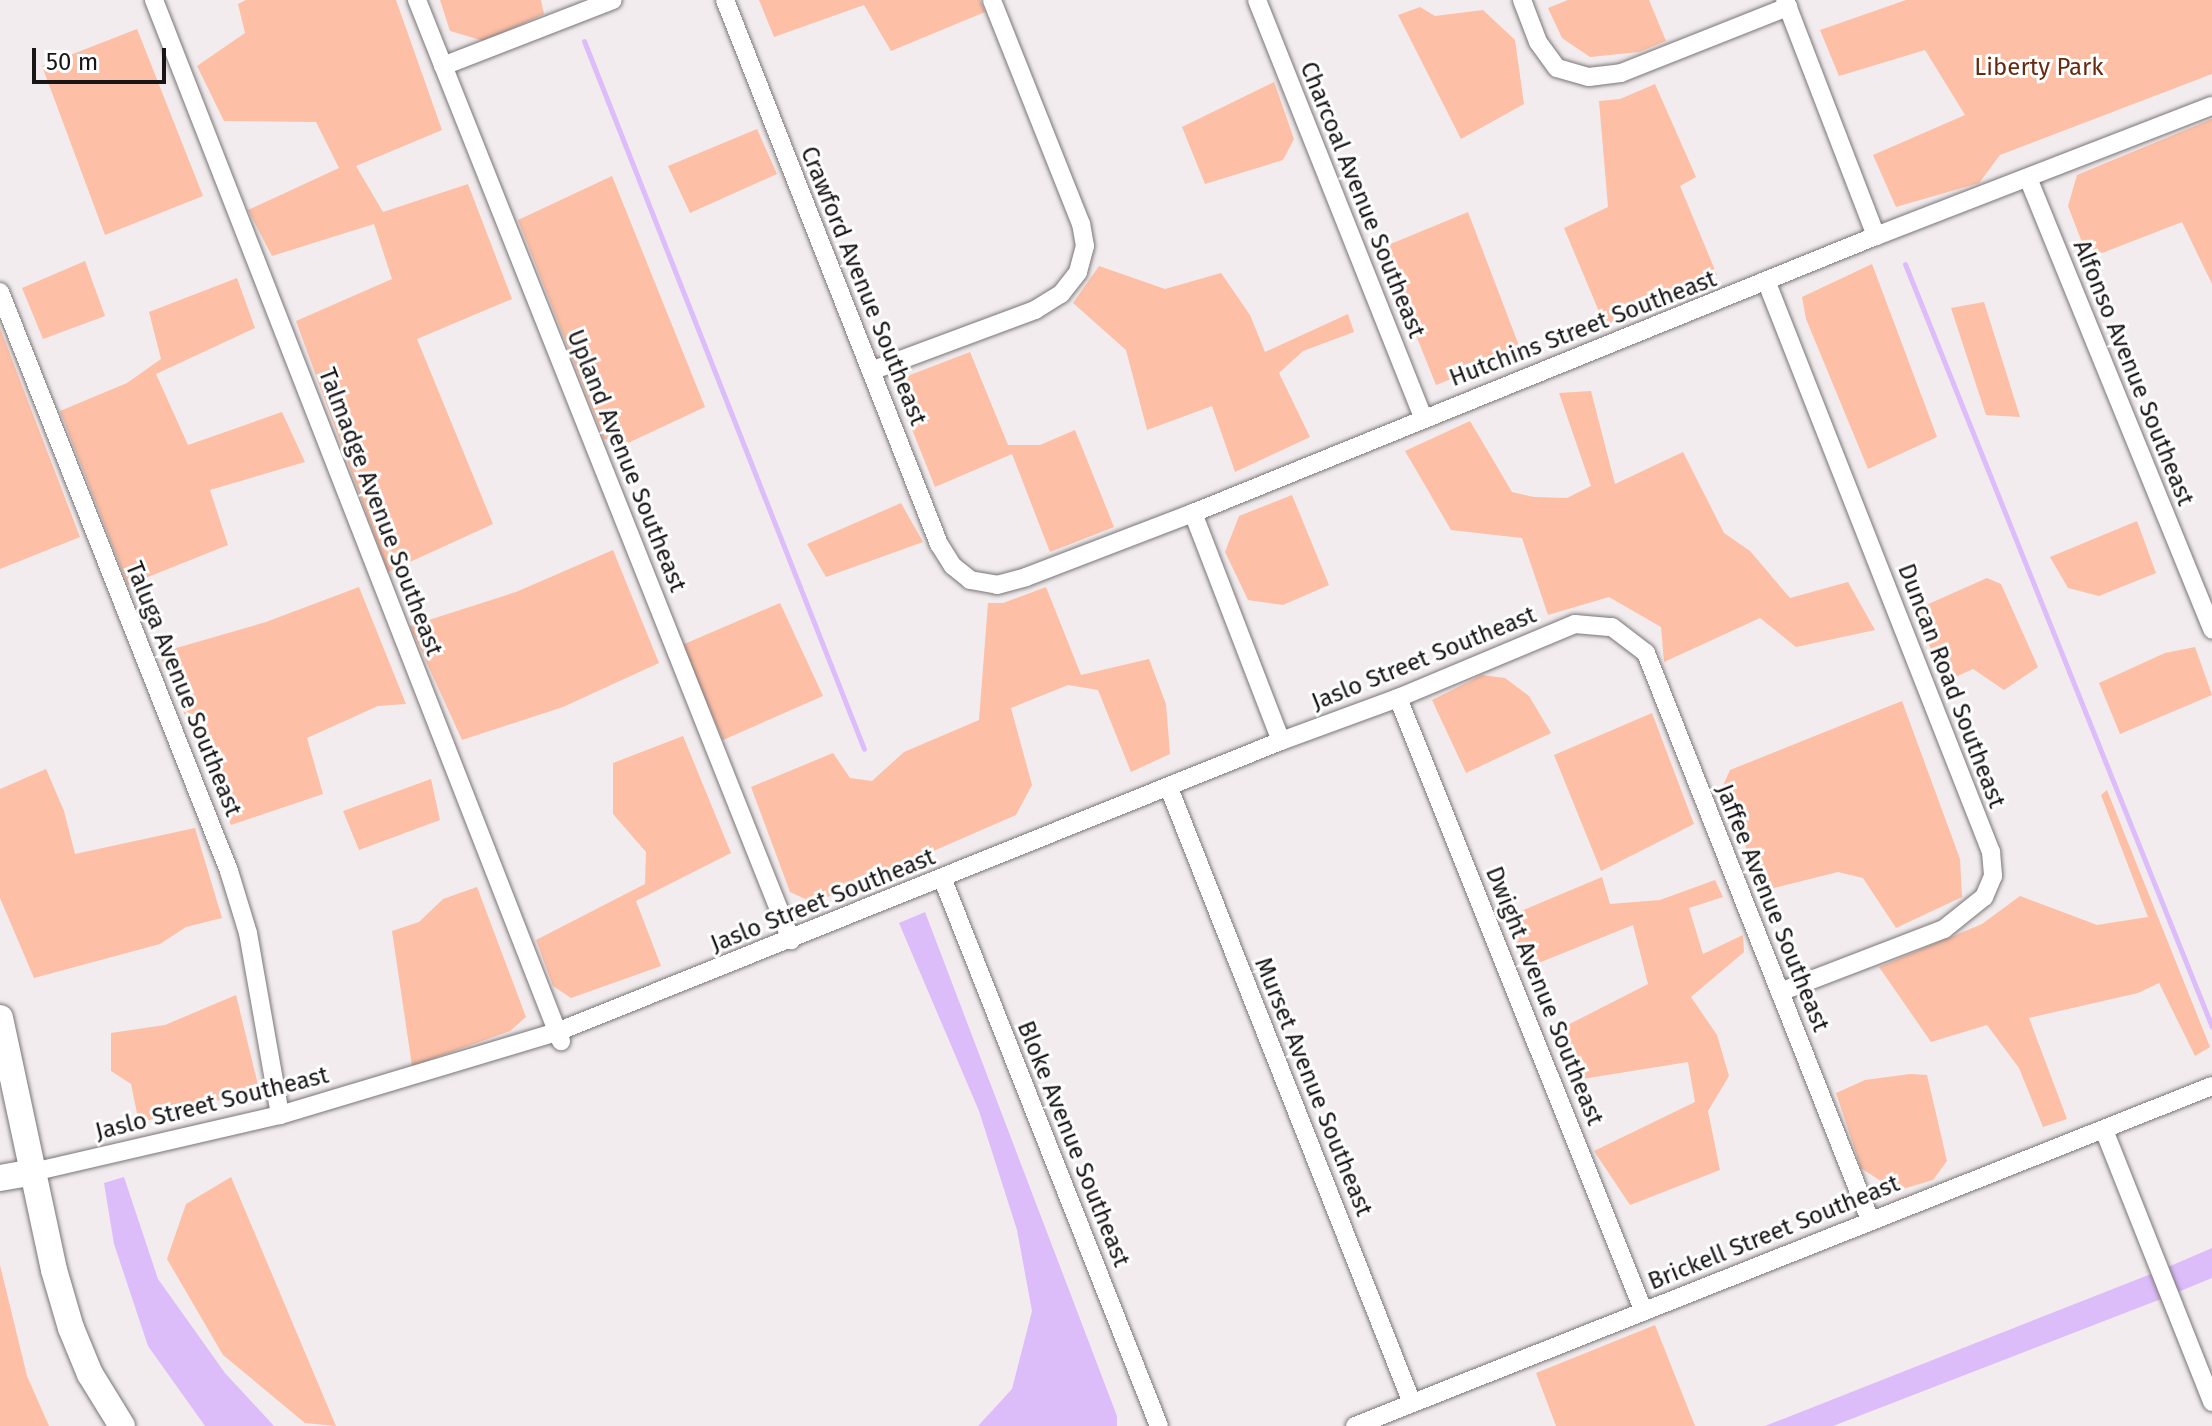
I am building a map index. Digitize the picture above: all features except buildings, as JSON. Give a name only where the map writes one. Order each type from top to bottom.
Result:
[{"type":"street","name":"Talmadge Avenue Southeast","points":[[154,0],[559,1037]]},
{"type":"street","name":"Upland Avenue Southeast","points":[[417,0],[791,940]]},
{"type":"street","points":[[443,66],[613,0]]},
{"type":"street","name":"Crawford Avenue Southeast","points":[[725,0],[939,544],[953,566],[970,580]]},
{"type":"street","points":[[871,371],[1035,310],[1061,294],[1078,272],[1085,246],[1081,224],[992,0]]},
{"type":"street","name":"Charcoal Avenue Southeast","points":[[1257,0],[1423,418]]},
{"type":"street","points":[[1522,0],[1538,42],[1557,68],[1589,77],[1621,73],[1787,3],[1876,236]]},
{"type":"street","name":"Hutchins Street Southeast","points":[[970,580],[997,585],[1026,577],[1767,283],[1876,236],[2212,106]]},
{"type":"street","name":"Alfonso Avenue Southeast","points":[[2028,178],[2212,630]]},
{"type":"street","name":"Duncan Road Southeast","points":[[1767,283],[1991,852],[1993,876],[1984,897],[1944,929],[1780,992]]},
{"type":"street","name":"Taluga Avenue Southeast","points":[[0,292],[229,871],[248,933],[280,1115]]},
{"type":"street","points":[[1193,513],[1281,741]]},
{"type":"street","name":"Jaslo Street Southeast","points":[[33,1172],[280,1115],[559,1037],[791,940],[1281,741],[1398,698],[1575,624],[1612,627]]},
{"type":"street","name":"Jaffee Avenue Southeast","points":[[1612,627],[1646,653],[1870,1220]]},
{"type":"street","name":"Dwight Avenue Southeast","points":[[1398,698],[1644,1312]]},
{"type":"street","name":"Murset Avenue Southeast","points":[[1169,788],[1412,1403]]},
{"type":"street","name":"Bloke Avenue Southeast","points":[[943,880],[1159,1426]]},
{"type":"street","points":[[0,1018],[54,1270],[71,1328],[90,1374],[122,1426]]},
{"type":"street","name":"Brickell Street Southeast","points":[[1355,1426],[2212,1086]]},
{"type":"street","points":[[2104,1130],[2212,1402]]},
{"type":"street","points":[[0,1178],[33,1172]]},
{"type":"green space","points":[[246,0],[396,0],[442,130],[356,166],[383,212],[468,184],[512,299],[417,339],[493,524],[388,572],[296,321],[392,279],[374,224],[272,256],[248,210],[339,168],[316,122],[224,121],[197,66],[245,33],[238,4]]},
{"type":"green space","points":[[440,0],[541,0],[544,14],[484,41],[450,31]]},
{"type":"green space","points":[[759,0],[980,0],[985,12],[891,51],[864,5],[774,37]]},
{"type":"green space","points":[[1568,0],[1649,0],[1666,41],[1639,52],[1590,57],[1562,38],[1548,8]]},
{"type":"green space","name":"Liberty Park","points":[[1906,0],[2212,0],[2212,74],[2000,155],[1979,183],[1896,207],[1873,155],[1965,115],[1925,50],[1839,76],[1820,30]]},
{"type":"green space","points":[[1420,7],[1435,16],[1483,10],[1515,40],[1524,104],[1461,139],[1398,15]]},
{"type":"green space","points":[[137,29],[203,196],[105,235],[42,66]]},
{"type":"green space","points":[[1274,82],[1294,139],[1283,160],[1205,184],[1182,127]]},
{"type":"green space","points":[[1655,84],[1696,177],[1680,186],[1717,275],[1605,326],[1564,228],[1608,207],[1599,101],[1620,99]]},
{"type":"green space","points":[[2212,119],[2212,284],[2182,222],[2102,253],[2083,245],[2068,206],[2077,175]]},
{"type":"green space","points":[[757,129],[777,174],[690,213],[668,166]]},
{"type":"green space","points":[[612,176],[705,407],[628,443],[604,439],[518,220]]},
{"type":"green space","points":[[1468,212],[1521,351],[1436,385],[1381,248]]},
{"type":"green space","points":[[85,261],[105,316],[43,339],[22,288]]},
{"type":"green space","points":[[1872,264],[1937,437],[1868,469],[1806,319],[1802,297]]},
{"type":"green space","points":[[1099,266],[1165,289],[1221,273],[1250,315],[1265,352],[1348,314],[1354,332],[1303,351],[1279,373],[1310,437],[1235,472],[1212,406],[1147,430],[1126,350],[1073,303]]},
{"type":"green space","points":[[237,278],[255,328],[156,374],[188,445],[282,412],[305,462],[210,490],[228,545],[128,585],[60,411],[127,383],[161,359],[149,312]]},
{"type":"green space","points":[[1984,302],[2020,417],[1986,415],[1951,308]]},
{"type":"green space","points":[[0,328],[80,537],[0,569]]},
{"type":"green space","points":[[970,352],[1008,445],[1040,445],[1075,430],[1114,527],[1050,552],[1012,454],[935,487],[895,387],[910,375]]},
{"type":"green space","points":[[1591,391],[1615,484],[1683,452],[1724,533],[1750,551],[1790,598],[1848,582],[1875,630],[1796,647],[1760,618],[1664,662],[1661,627],[1609,597],[1548,615],[1522,538],[1451,530],[1405,451],[1470,421],[1512,492],[1534,497],[1567,498],[1591,486],[1559,393]]},
{"type":"green space","points":[[1292,495],[1329,585],[1283,605],[1248,600],[1225,552],[1239,516]]},
{"type":"green space","points":[[901,503],[923,542],[826,577],[807,544]]},
{"type":"green space","points":[[2137,521],[2156,573],[2099,596],[2068,588],[2050,557]]},
{"type":"green space","points":[[613,550],[659,663],[563,707],[462,740],[410,626],[516,592]]},
{"type":"green space","points":[[1987,578],[2001,584],[2038,667],[2004,690],[1973,669],[1944,682],[1915,610]]},
{"type":"green space","points":[[359,587],[406,704],[378,706],[307,738],[323,794],[231,825],[159,653],[266,622]]},
{"type":"green space","points":[[1046,587],[1081,675],[1149,659],[1166,704],[1170,754],[1131,772],[1098,690],[1068,685],[1011,708],[1032,785],[1016,815],[814,903],[790,892],[751,787],[833,753],[850,778],[872,781],[904,752],[979,720],[988,603],[1003,603]]},
{"type":"green space","points":[[780,603],[823,696],[723,740],[682,645]]},
{"type":"green space","points":[[2195,647],[2212,695],[2120,734],[2099,683],[2165,653]]},
{"type":"green space","points":[[1482,675],[1505,678],[1529,696],[1551,733],[1466,773],[1432,700]]},
{"type":"green space","points":[[1902,701],[1960,859],[1962,897],[1896,928],[1863,878],[1838,872],[1766,890],[1720,792],[1730,770]]},
{"type":"green space","points":[[1652,713],[1694,824],[1601,871],[1554,755]]},
{"type":"green space","points":[[683,736],[731,853],[636,901],[661,966],[571,998],[553,986],[536,940],[645,884],[646,852],[613,814],[613,763]]},
{"type":"green space","points":[[46,769],[64,811],[75,854],[195,828],[222,918],[186,927],[160,944],[34,978],[0,898],[0,789]]},
{"type":"green space","points":[[431,779],[440,820],[359,850],[343,811]]},
{"type":"green space","points":[[2107,790],[2210,1047],[2195,1056],[2159,983],[2138,993],[2029,1018],[2067,1119],[2043,1127],[2019,1068],[1987,1025],[1931,1042],[1879,967],[1982,924],[2020,896],[2097,925],[2148,917],[2101,795]]},
{"type":"green space","points":[[1602,877],[1610,904],[1660,900],[1715,880],[1723,897],[1689,908],[1703,954],[1743,935],[1744,952],[1691,997],[1717,1035],[1729,1076],[1708,1111],[1720,1170],[1630,1205],[1594,1151],[1695,1102],[1688,1062],[1582,1079],[1554,1032],[1648,984],[1633,925],[1526,968],[1507,917]]},
{"type":"green space","points":[[477,887],[526,1017],[510,1031],[412,1066],[392,931],[419,922],[443,899]]},
{"type":"green space","points":[[236,995],[259,1089],[139,1123],[131,1084],[111,1071],[111,1033],[165,1025]]},
{"type":"green space","points":[[1927,1075],[1947,1161],[1933,1180],[1896,1191],[1861,1168],[1836,1093],[1865,1080]]},
{"type":"green space","points":[[231,1177],[336,1426],[305,1423],[223,1355],[167,1259],[186,1204]]},
{"type":"green space","points":[[0,1265],[27,1376],[49,1426],[0,1426]]},
{"type":"green space","points":[[1655,1325],[1695,1426],[1556,1426],[1536,1373]]},
{"type":"shaded area","points":[[925,912],[1117,1416],[1117,1426],[978,1426],[1012,1389],[1032,1311],[1017,1230],[979,1111],[899,923]]},
{"type":"shaded area","points":[[124,1177],[158,1279],[225,1373],[274,1426],[205,1426],[148,1346],[114,1244],[104,1183]]},
{"type":"shaded area","points":[[2212,1248],[2212,1278],[2178,1292],[2168,1267]]},
{"type":"shaded area","points":[[2151,1274],[2161,1299],[1833,1426],[1765,1426]]},
{"type":"waterway","points":[[584,41],[864,749]]},
{"type":"waterway","points":[[1905,264],[2212,1027]]}]
